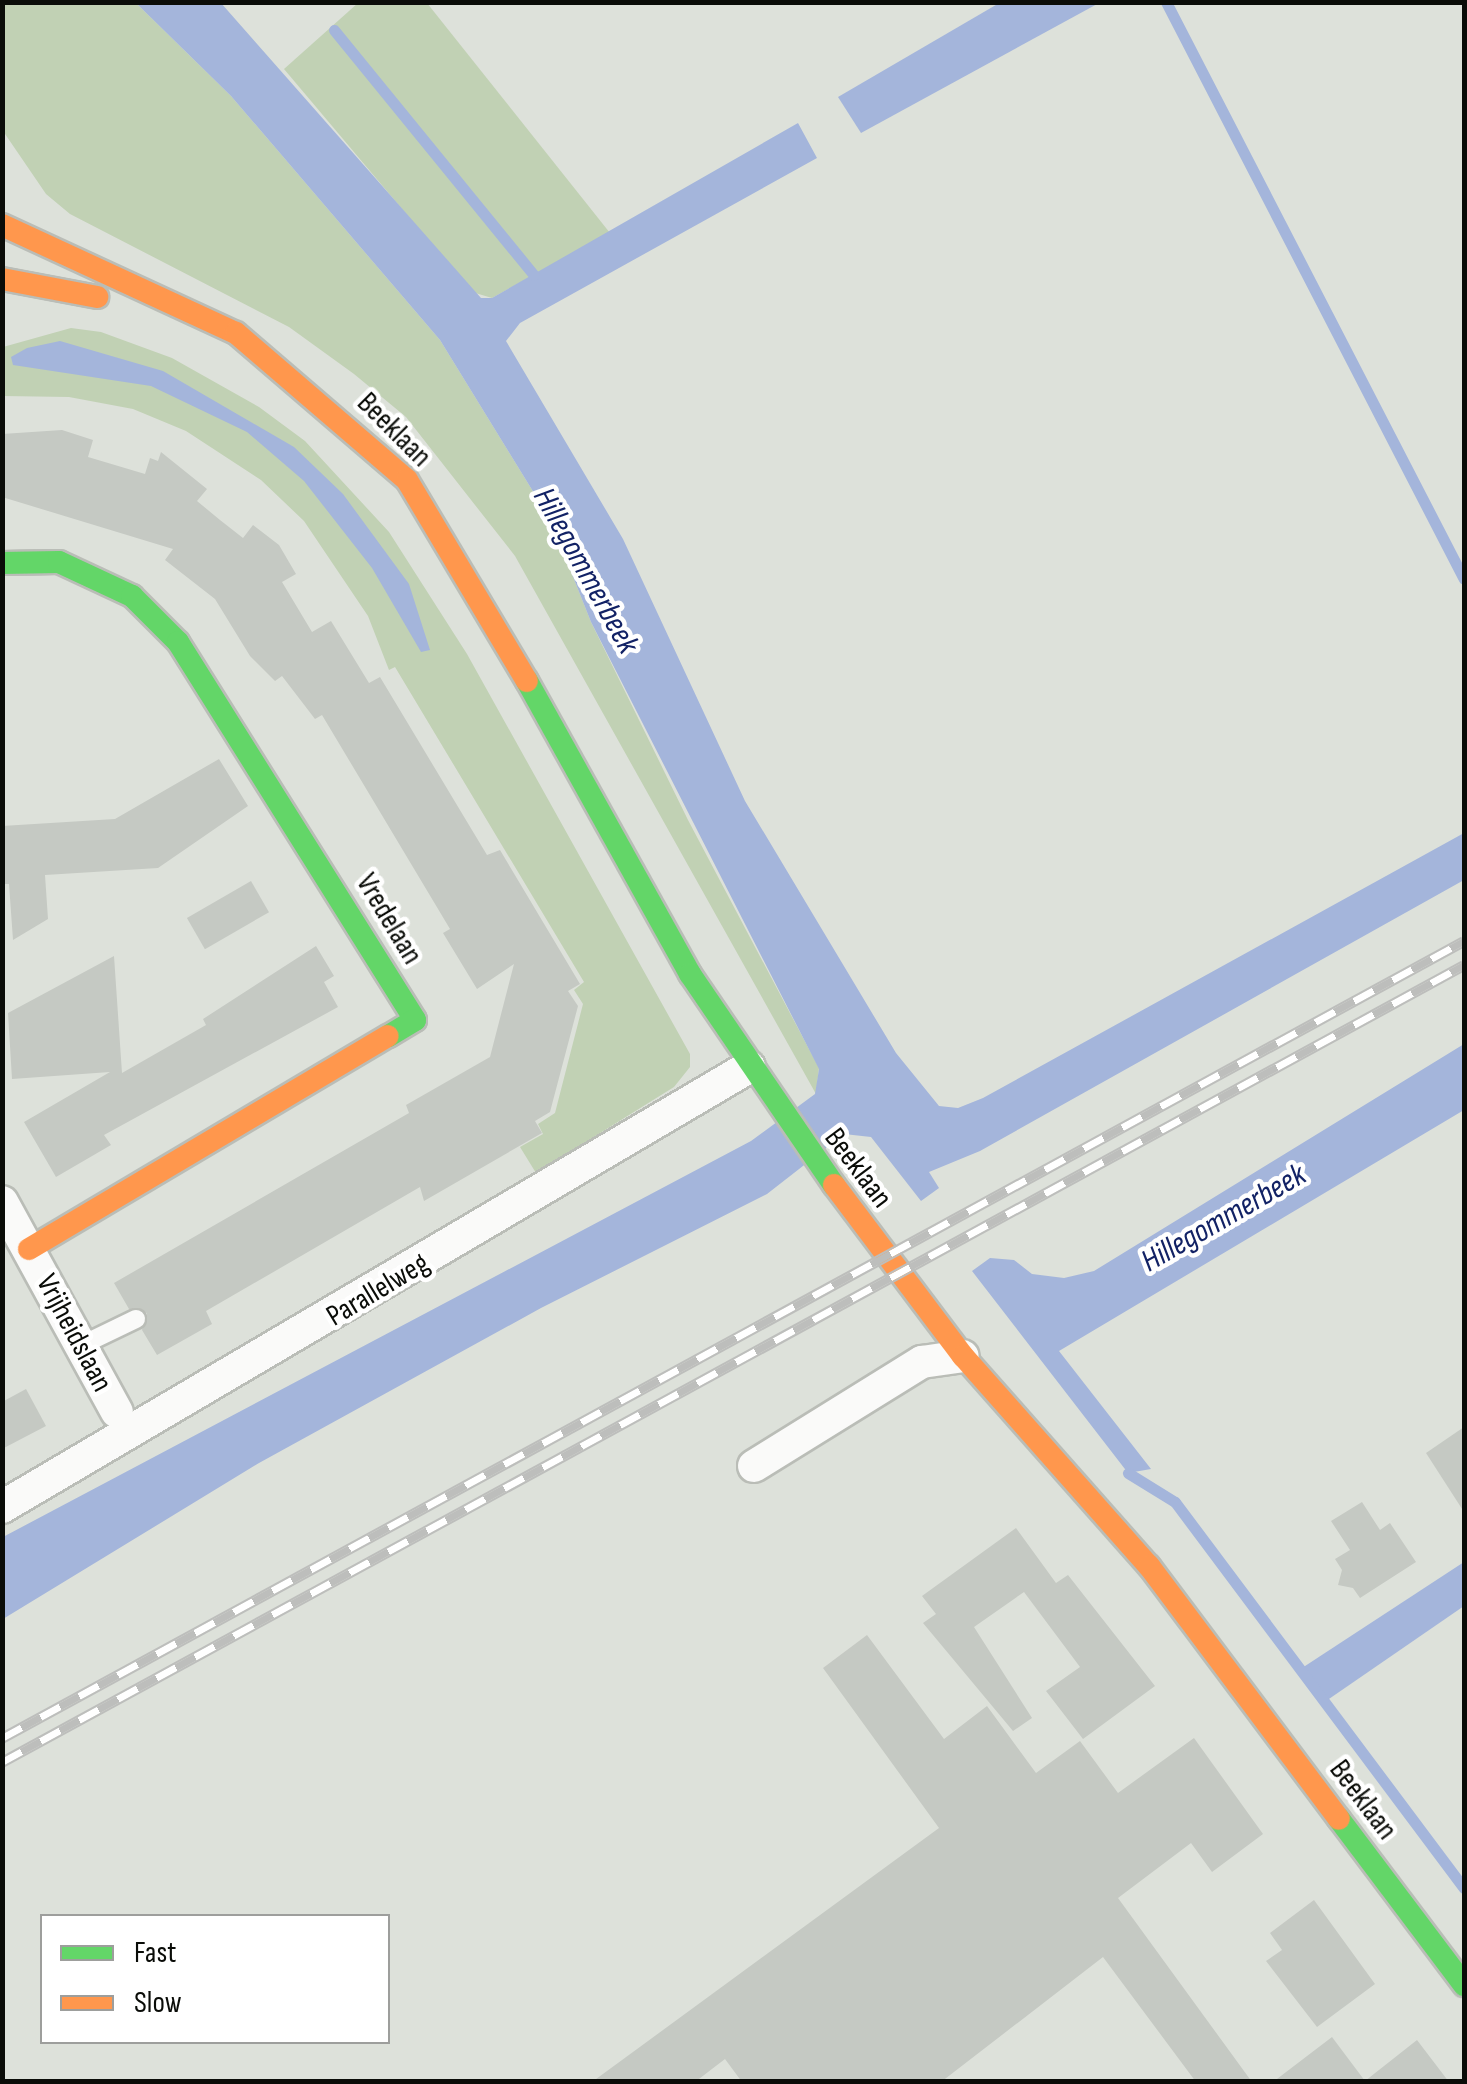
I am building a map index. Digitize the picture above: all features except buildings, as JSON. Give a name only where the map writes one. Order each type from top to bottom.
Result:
[{"type":"main road","name":"Beeklaan","points":[[2,225],[236,333],[259,358],[334,411],[407,480],[750,1067],[783,1117],[963,1356],[1149,1566],[1464,1985]]},
{"type":"main road","name":"Beeklaan","points":[[2,279],[117,302],[259,358]]},
{"type":"main road","name":"Vredelaan","points":[[2,564],[59,562],[132,596],[178,642],[414,1020],[29,1249]]},
{"type":"street","name":"Parallelweg","points":[[2,1507],[750,1067]]},
{"type":"street","name":"Vrijheidslaan","points":[[2,1202],[117,1412]]},
{"type":"street","points":[[754,1466],[922,1362],[963,1356]]},
{"type":"lane","points":[[82,1346],[136,1319]]},
{"type":"green space","points":[[3,3],[136,3],[231,96],[440,340],[550,519],[591,622],[688,820],[819,1068],[816,1094],[515,556],[406,417],[354,374],[289,327],[70,214],[46,194],[3,131]]},
{"type":"green space","points":[[358,3],[427,3],[610,233],[492,298],[472,292],[284,69]]},
{"type":"green space","points":[[71,328],[101,332],[172,358],[259,407],[305,441],[389,532],[467,654],[690,1054],[690,1067],[674,1087],[536,1173],[520,1147],[543,1134],[538,1124],[555,1113],[583,1004],[574,990],[584,982],[395,667],[389,670],[368,616],[304,521],[261,480],[186,431],[133,409],[69,397],[3,396],[3,347]]},
{"type":"water","points":[[1001,2],[1099,3],[861,133],[838,97]]},
{"type":"water","name":"Hillegommerbeek","points":[[136,3],[221,3],[481,298],[492,298],[798,123],[817,158],[520,323],[506,341],[623,539],[745,801],[896,1053],[939,1106],[958,1108],[983,1098],[1464,833],[1464,880],[980,1151],[929,1172],[939,1188],[921,1201],[871,1137],[844,1134],[767,1194],[541,1308],[259,1463],[3,1619],[3,1537],[751,1141],[815,1094],[819,1069],[591,622],[550,519],[440,340],[231,96]]},
{"type":"water","points":[[60,341],[163,371],[294,447],[343,494],[409,584],[430,650],[421,652],[372,568],[304,481],[247,432],[151,386],[13,365],[11,357],[27,348]]},
{"type":"water","name":"Hillegommerbeek","points":[[1464,1044],[1464,1110],[1059,1351],[1151,1469],[1128,1473],[972,1271],[990,1258],[1014,1260],[1032,1274],[1064,1278],[1094,1271]]},
{"type":"water","points":[[1464,1562],[1464,1606],[1326,1701],[1302,1668]]},
{"type":"waterway","points":[[1166,2],[1464,579]]},
{"type":"waterway","points":[[334,30],[534,275]]},
{"type":"waterway","points":[[1128,1473],[1175,1502],[1464,1888]]},
{"type":"railway","points":[[2,1738],[1464,941]]},
{"type":"railway","points":[[2,1762],[1464,965]]},
{"type":"traffic: fast","points":[[2,563],[59,562],[132,596],[178,642],[415,1020],[388,1036]]},
{"type":"traffic: fast","points":[[527,681],[690,974],[834,1185]]},
{"type":"traffic: fast","points":[[1339,1819],[1464,1985]]},
{"type":"traffic: slow","points":[[2,225],[236,333],[407,480],[527,681]]},
{"type":"traffic: slow","points":[[2,279],[97,297]]},
{"type":"traffic: slow","points":[[29,1249],[388,1036]]},
{"type":"traffic: slow","points":[[834,1185],[963,1356],[1149,1566],[1339,1819]]}]
